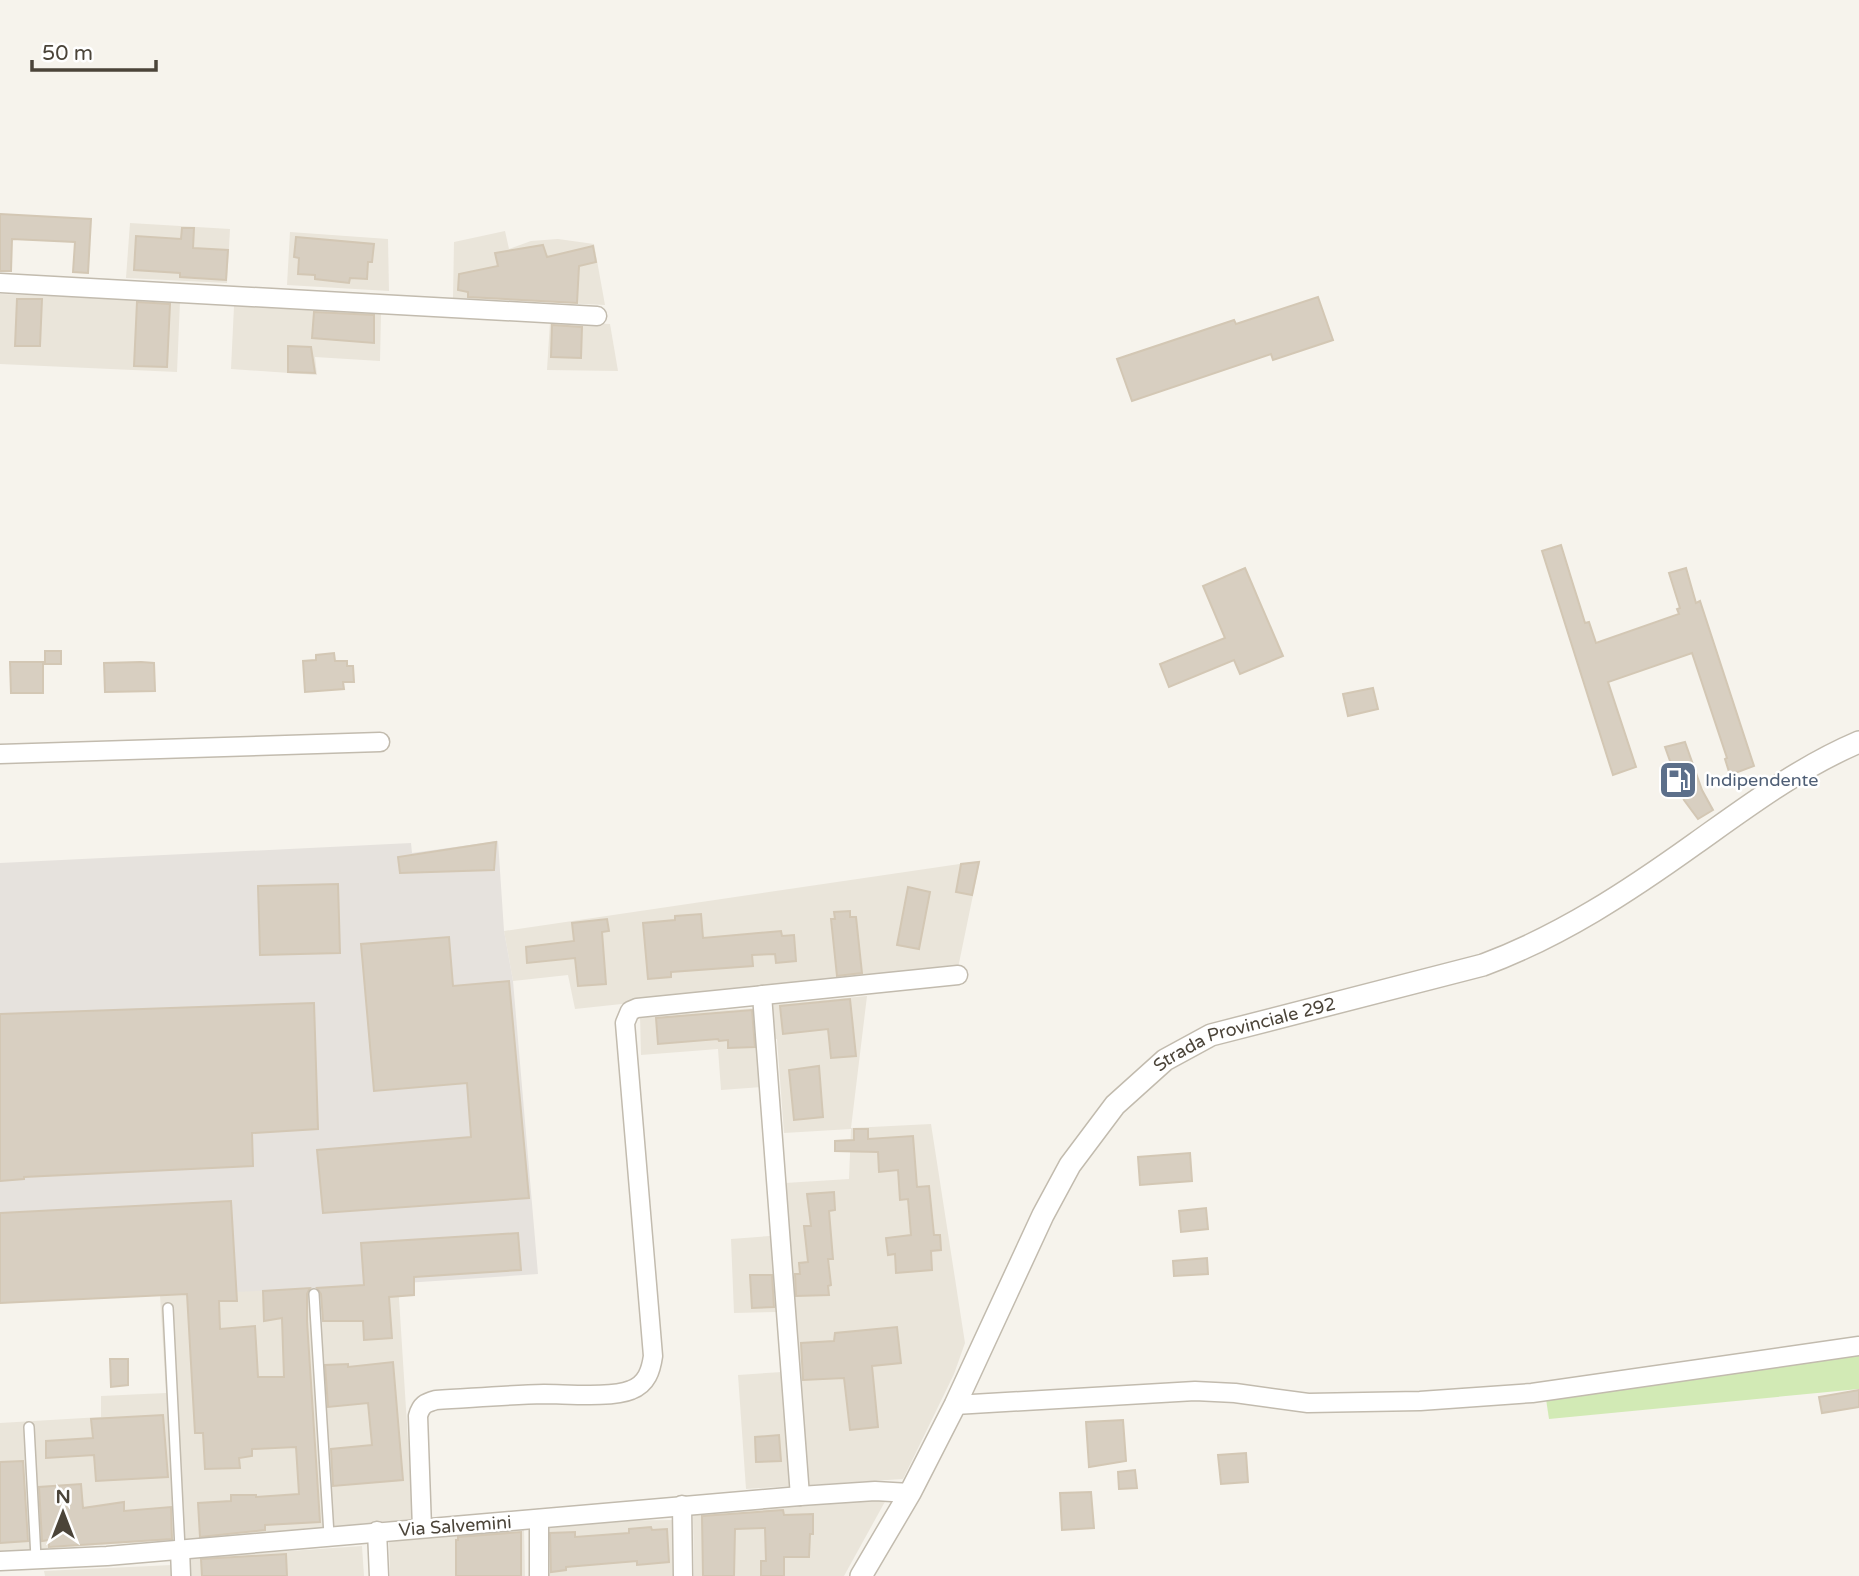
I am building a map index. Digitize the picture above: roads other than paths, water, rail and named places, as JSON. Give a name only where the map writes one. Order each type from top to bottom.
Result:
[{"type":"street","points":[[0,282],[597,316]]},
{"type":"street","name":"Strada Provinciale 292","points":[[862,1576],[910,1493],[955,1405],[1043,1215],[1070,1165],[1115,1105],[1165,1060],[1211,1035],[1483,965],[1524,949],[1575,923],[1666,865],[1777,786],[1859,742]]},
{"type":"street","points":[[0,754],[380,743]]},
{"type":"street","points":[[422,1528],[418,1416],[425,1403],[518,1395],[613,1393],[631,1390],[643,1383],[650,1373],[653,1356],[625,1023],[630,1011],[637,1008],[958,975]]},
{"type":"street","points":[[762,995],[800,1496]]},
{"type":"street","points":[[955,1405],[1195,1391],[1236,1393],[1308,1403],[1434,1400],[1532,1393],[1859,1346]]},
{"type":"street","name":"Via Salvemini","points":[[0,1561],[107,1556],[800,1496],[875,1491],[910,1493]]},
{"type":"street","points":[[682,1505],[683,1576]]},
{"type":"street","points":[[539,1519],[540,1576]]},
{"type":"street","points":[[377,1531],[379,1576]]},
{"type":"street","points":[[180,1549],[181,1576]]},
{"type":"lane","points":[[314,1294],[329,1535]]},
{"type":"lane","points":[[169,1308],[180,1549]]},
{"type":"lane","points":[[29,1427],[36,1558]]},
{"type":"place","name":"Indipendente","points":[[1678,780]]}]
